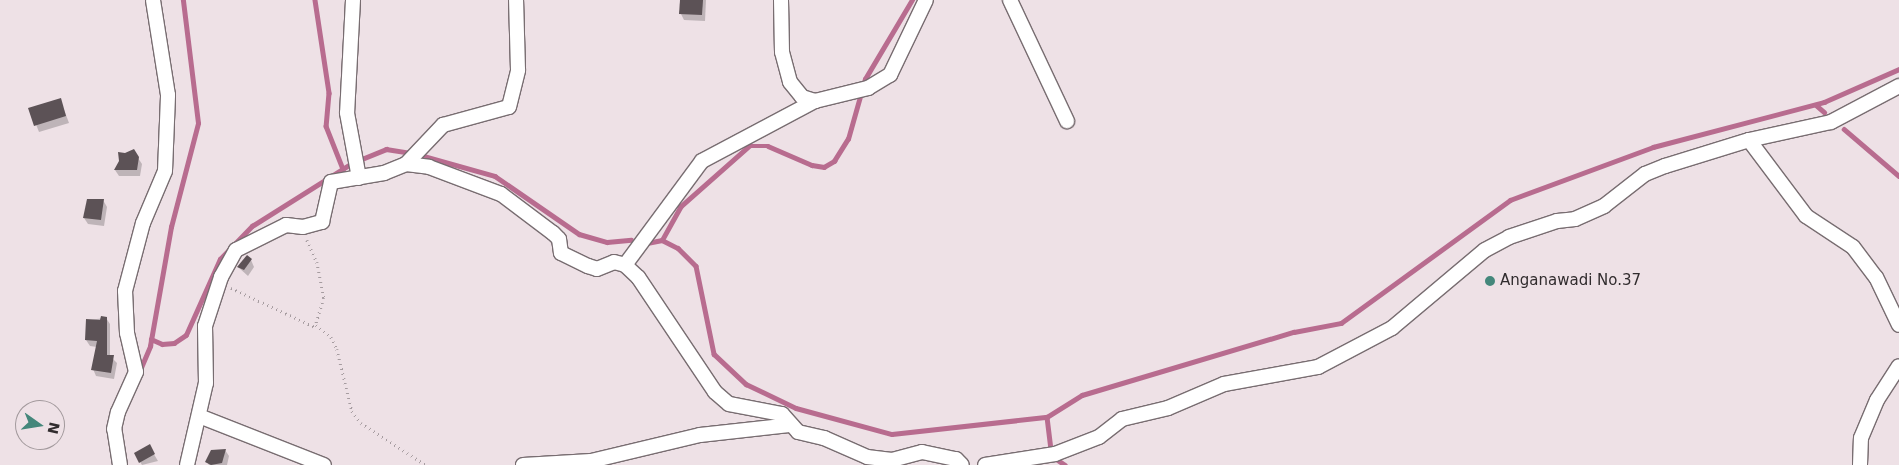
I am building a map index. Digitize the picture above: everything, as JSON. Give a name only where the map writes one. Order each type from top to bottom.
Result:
[{"type":"street","points":[[120,465],[114,429],[118,412],[136,372],[127,333],[125,291],[142,223],[165,171],[168,95],[153,0]]},
{"type":"street","points":[[354,0],[347,113],[359,178]]},
{"type":"street","points":[[406,164],[443,125],[509,108],[518,70],[516,0]]},
{"type":"street","points":[[781,0],[782,52],[790,82],[802,97],[815,100]]},
{"type":"street","points":[[624,265],[702,161],[815,100],[868,88],[890,75],[926,0]]},
{"type":"street","points":[[1010,0],[1067,121]]},
{"type":"street","points":[[985,465],[1051,455],[1099,437],[1122,420],[1168,408],[1224,384],[1314,368],[1392,328],[1484,250],[1509,237],[1556,221],[1574,219],[1604,206],[1645,174],[1749,140],[1830,122],[1899,86]]},
{"type":"street","points":[[1749,140],[1806,216],[1853,247],[1876,277],[1899,325]]},
{"type":"street","points":[[187,465],[206,383],[205,326],[218,282],[236,250],[272,230],[290,224],[303,226],[322,222],[331,182],[359,178],[406,164],[429,167],[501,194],[553,233],[558,239],[562,253],[588,266],[597,268],[614,262],[624,265],[638,278],[715,392],[729,404],[782,414],[798,432],[824,438],[867,457],[892,460],[922,452],[956,459],[962,465]]},
{"type":"street","points":[[1860,465],[1861,438],[1877,400],[1899,366]]},
{"type":"street","points":[[199,416],[324,465]]},
{"type":"street","points":[[523,465],[591,462],[700,435],[792,425]]},
{"type":"path","points":[[303,226],[316,262],[324,298],[316,325],[331,336],[337,349],[352,411],[361,423],[426,465]]},
{"type":"path","points":[[218,282],[315,326]]},
{"type":"building","points":[[680,0],[703,0],[702,15],[679,14]]},
{"type":"building","points":[[61,98],[66,116],[34,126],[28,108]]},
{"type":"building","points":[[134,149],[139,157],[137,170],[114,170],[119,161],[118,152],[125,153]]},
{"type":"building","points":[[87,199],[104,199],[101,220],[83,218]]},
{"type":"building","points":[[247,255],[252,259],[244,270],[237,267]]},
{"type":"building","points":[[101,316],[107,317],[107,355],[114,355],[111,373],[91,370],[97,341],[85,340],[86,319],[100,320]]},
{"type":"building","points":[[150,444],[155,454],[139,463],[134,453]]},
{"type":"building","points":[[226,449],[222,463],[211,465],[205,462],[211,450]]},
{"type":"waterway","points":[[140,370],[150,346],[171,227],[198,123],[183,0]]},
{"type":"waterway","points":[[315,0],[329,93],[326,126],[343,169]]},
{"type":"waterway","points":[[662,240],[680,207],[749,146],[768,146],[812,165],[824,167],[834,161],[848,139],[865,79],[912,0]]},
{"type":"waterway","points":[[647,243],[662,240],[678,248],[696,266],[714,354],[746,384],[796,408],[892,434],[1047,417],[1082,395],[1294,332],[1341,323],[1510,200],[1653,147],[1824,102],[1899,69]]},
{"type":"waterway","points":[[1816,105],[1824,112]]},
{"type":"waterway","points":[[1844,129],[1899,176]]},
{"type":"waterway","points":[[151,339],[162,344],[174,343],[186,335],[220,259],[252,226],[352,163],[386,149],[412,153]]},
{"type":"waterway","points":[[420,155],[495,176],[579,234],[607,242],[631,240]]},
{"type":"waterway","points":[[1047,417],[1051,452]]},
{"type":"waterway","points":[[1055,458],[1065,465]]},
{"type":"place","name":"Anganawadi No.37","points":[[1490,281]]}]
